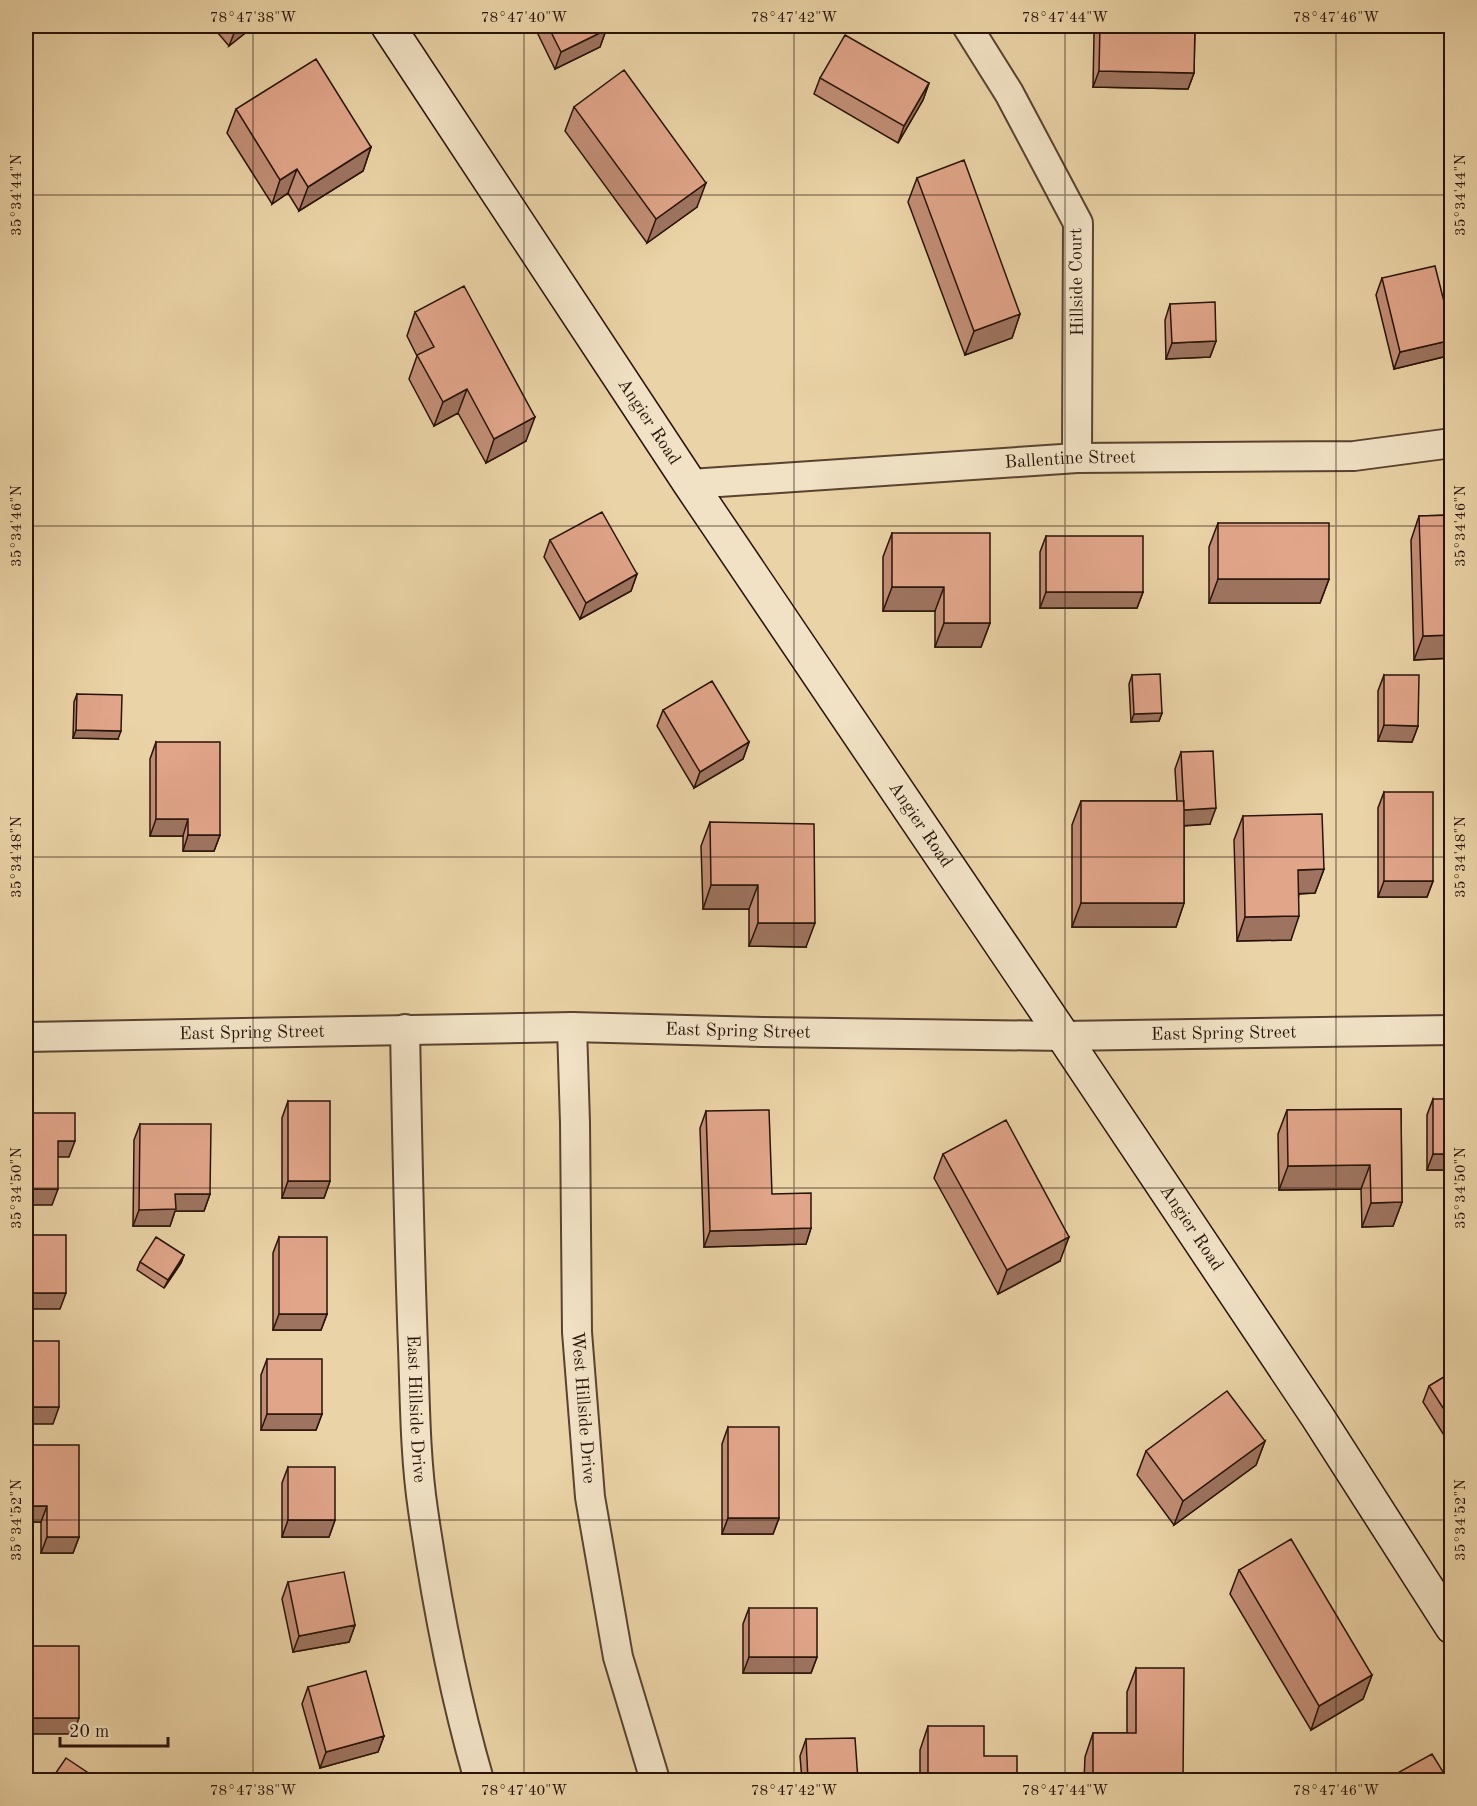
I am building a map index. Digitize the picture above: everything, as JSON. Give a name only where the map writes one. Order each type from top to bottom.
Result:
[{"type":"street","name":"Angier Road","points":[[388,26],[690,484],[1317,1416],[1452,1627]]},
{"type":"street","name":"Hillside Court","points":[[968,26],[1009,93],[1078,223],[1077,458]]},
{"type":"street","name":"Ballentine Street","points":[[690,484],[1077,458],[1354,456],[1452,444]]},
{"type":"street","name":"East Spring Street","points":[[26,1037],[572,1027],[1063,1036],[1452,1030]]},
{"type":"street","name":"West Hillside Drive","points":[[572,1027],[577,1332],[590,1497],[618,1657],[655,1780]]},
{"type":"street","name":"East Hillside Drive","points":[[405,1029],[416,1429],[423,1508],[441,1617],[479,1780]]},
{"type":"building","points":[[548,26],[604,26],[606,30],[561,52]]},
{"type":"building","points":[[1100,26],[1195,26],[1194,73],[1099,71]]},
{"type":"building","points":[[845,35],[929,83],[904,126],[820,78]]},
{"type":"building","points":[[316,59],[371,147],[308,187],[297,169],[280,180],[236,109]]},
{"type":"building","points":[[624,70],[706,183],[656,219],[574,107]]},
{"type":"building","points":[[964,160],[1020,314],[974,331],[917,178]]},
{"type":"building","points":[[1435,266],[1452,340],[1400,352],[1382,278]]},
{"type":"building","points":[[464,286],[535,417],[494,439],[467,389],[443,402],[417,355],[434,347],[415,312]]},
{"type":"building","points":[[1215,302],[1216,341],[1172,343],[1170,304]]},
{"type":"building","points":[[602,512],[637,574],[586,603],[550,540]]},
{"type":"building","points":[[1452,515],[1452,635],[1423,636],[1419,516]]},
{"type":"building","points":[[1218,523],[1329,523],[1329,579],[1218,579]]},
{"type":"building","points":[[892,533],[990,533],[990,623],[944,623],[944,587],[892,587]]},
{"type":"building","points":[[1046,536],[1143,536],[1143,592],[1046,592]]},
{"type":"building","points":[[1160,674],[1162,713],[1134,714],[1132,675]]},
{"type":"building","points":[[1384,675],[1419,675],[1418,726],[1384,725]]},
{"type":"building","points":[[712,681],[749,742],[700,772],[663,710]]},
{"type":"building","points":[[77,694],[122,695],[121,731],[76,730]]},
{"type":"building","points":[[156,742],[220,742],[220,835],[188,835],[188,819],[156,819]]},
{"type":"building","points":[[1213,751],[1216,808],[1184,810],[1181,752]]},
{"type":"building","points":[[1384,792],[1433,792],[1433,881],[1384,881]]},
{"type":"building","points":[[1081,801],[1184,801],[1184,903],[1081,903]]},
{"type":"building","points":[[1322,814],[1324,869],[1298,870],[1299,916],[1245,917],[1243,816]]},
{"type":"building","points":[[710,822],[814,824],[815,923],[758,923],[758,885],[711,885]]},
{"type":"building","points":[[1433,1099],[1452,1099],[1452,1154],[1433,1154]]},
{"type":"building","points":[[288,1101],[330,1101],[330,1181],[288,1181]]},
{"type":"building","points":[[1401,1109],[1402,1202],[1371,1203],[1370,1165],[1288,1166],[1287,1110]]},
{"type":"building","points":[[769,1110],[772,1194],[811,1193],[811,1228],[710,1231],[706,1111]]},
{"type":"building","points":[[26,1113],[75,1113],[75,1141],[58,1141],[58,1189],[26,1189]]},
{"type":"building","points":[[1006,1120],[1069,1237],[1007,1270],[943,1154]]},
{"type":"building","points":[[140,1124],[211,1124],[210,1194],[175,1194],[176,1209],[139,1210]]},
{"type":"building","points":[[26,1235],[66,1235],[66,1293],[26,1293]]},
{"type":"building","points":[[156,1237],[184,1255],[168,1280],[140,1262]]},
{"type":"building","points":[[279,1237],[327,1237],[327,1314],[279,1314]]},
{"type":"building","points":[[26,1341],[59,1341],[59,1407],[26,1407]]},
{"type":"building","points":[[267,1359],[322,1359],[322,1414],[267,1414]]},
{"type":"building","points":[[1452,1372],[1452,1422],[1429,1386]]},
{"type":"building","points":[[1227,1391],[1265,1441],[1183,1501],[1146,1451]]},
{"type":"building","points":[[728,1427],[779,1427],[779,1518],[728,1518]]},
{"type":"building","points":[[26,1445],[79,1445],[79,1537],[47,1537],[47,1506],[26,1506]]},
{"type":"building","points":[[288,1467],[335,1467],[335,1520],[288,1520]]},
{"type":"building","points":[[1291,1539],[1372,1675],[1319,1706],[1239,1570]]},
{"type":"building","points":[[344,1572],[355,1625],[299,1636],[288,1582]]},
{"type":"building","points":[[749,1608],[817,1608],[817,1657],[749,1657]]},
{"type":"building","points":[[26,1646],[79,1646],[79,1718],[26,1718]]},
{"type":"building","points":[[1136,1668],[1184,1668],[1183,1780],[1093,1780],[1093,1733],[1136,1733]]},
{"type":"building","points":[[366,1671],[384,1736],[326,1752],[308,1687]]},
{"type":"building","points":[[928,1726],[984,1726],[984,1756],[1017,1756],[1017,1780],[928,1780]]},
{"type":"building","points":[[855,1738],[858,1780],[808,1780],[806,1739]]},
{"type":"building","points":[[1432,1754],[1448,1780],[1385,1780]]},
{"type":"building","points":[[66,1758],[99,1780],[51,1780]]}]
